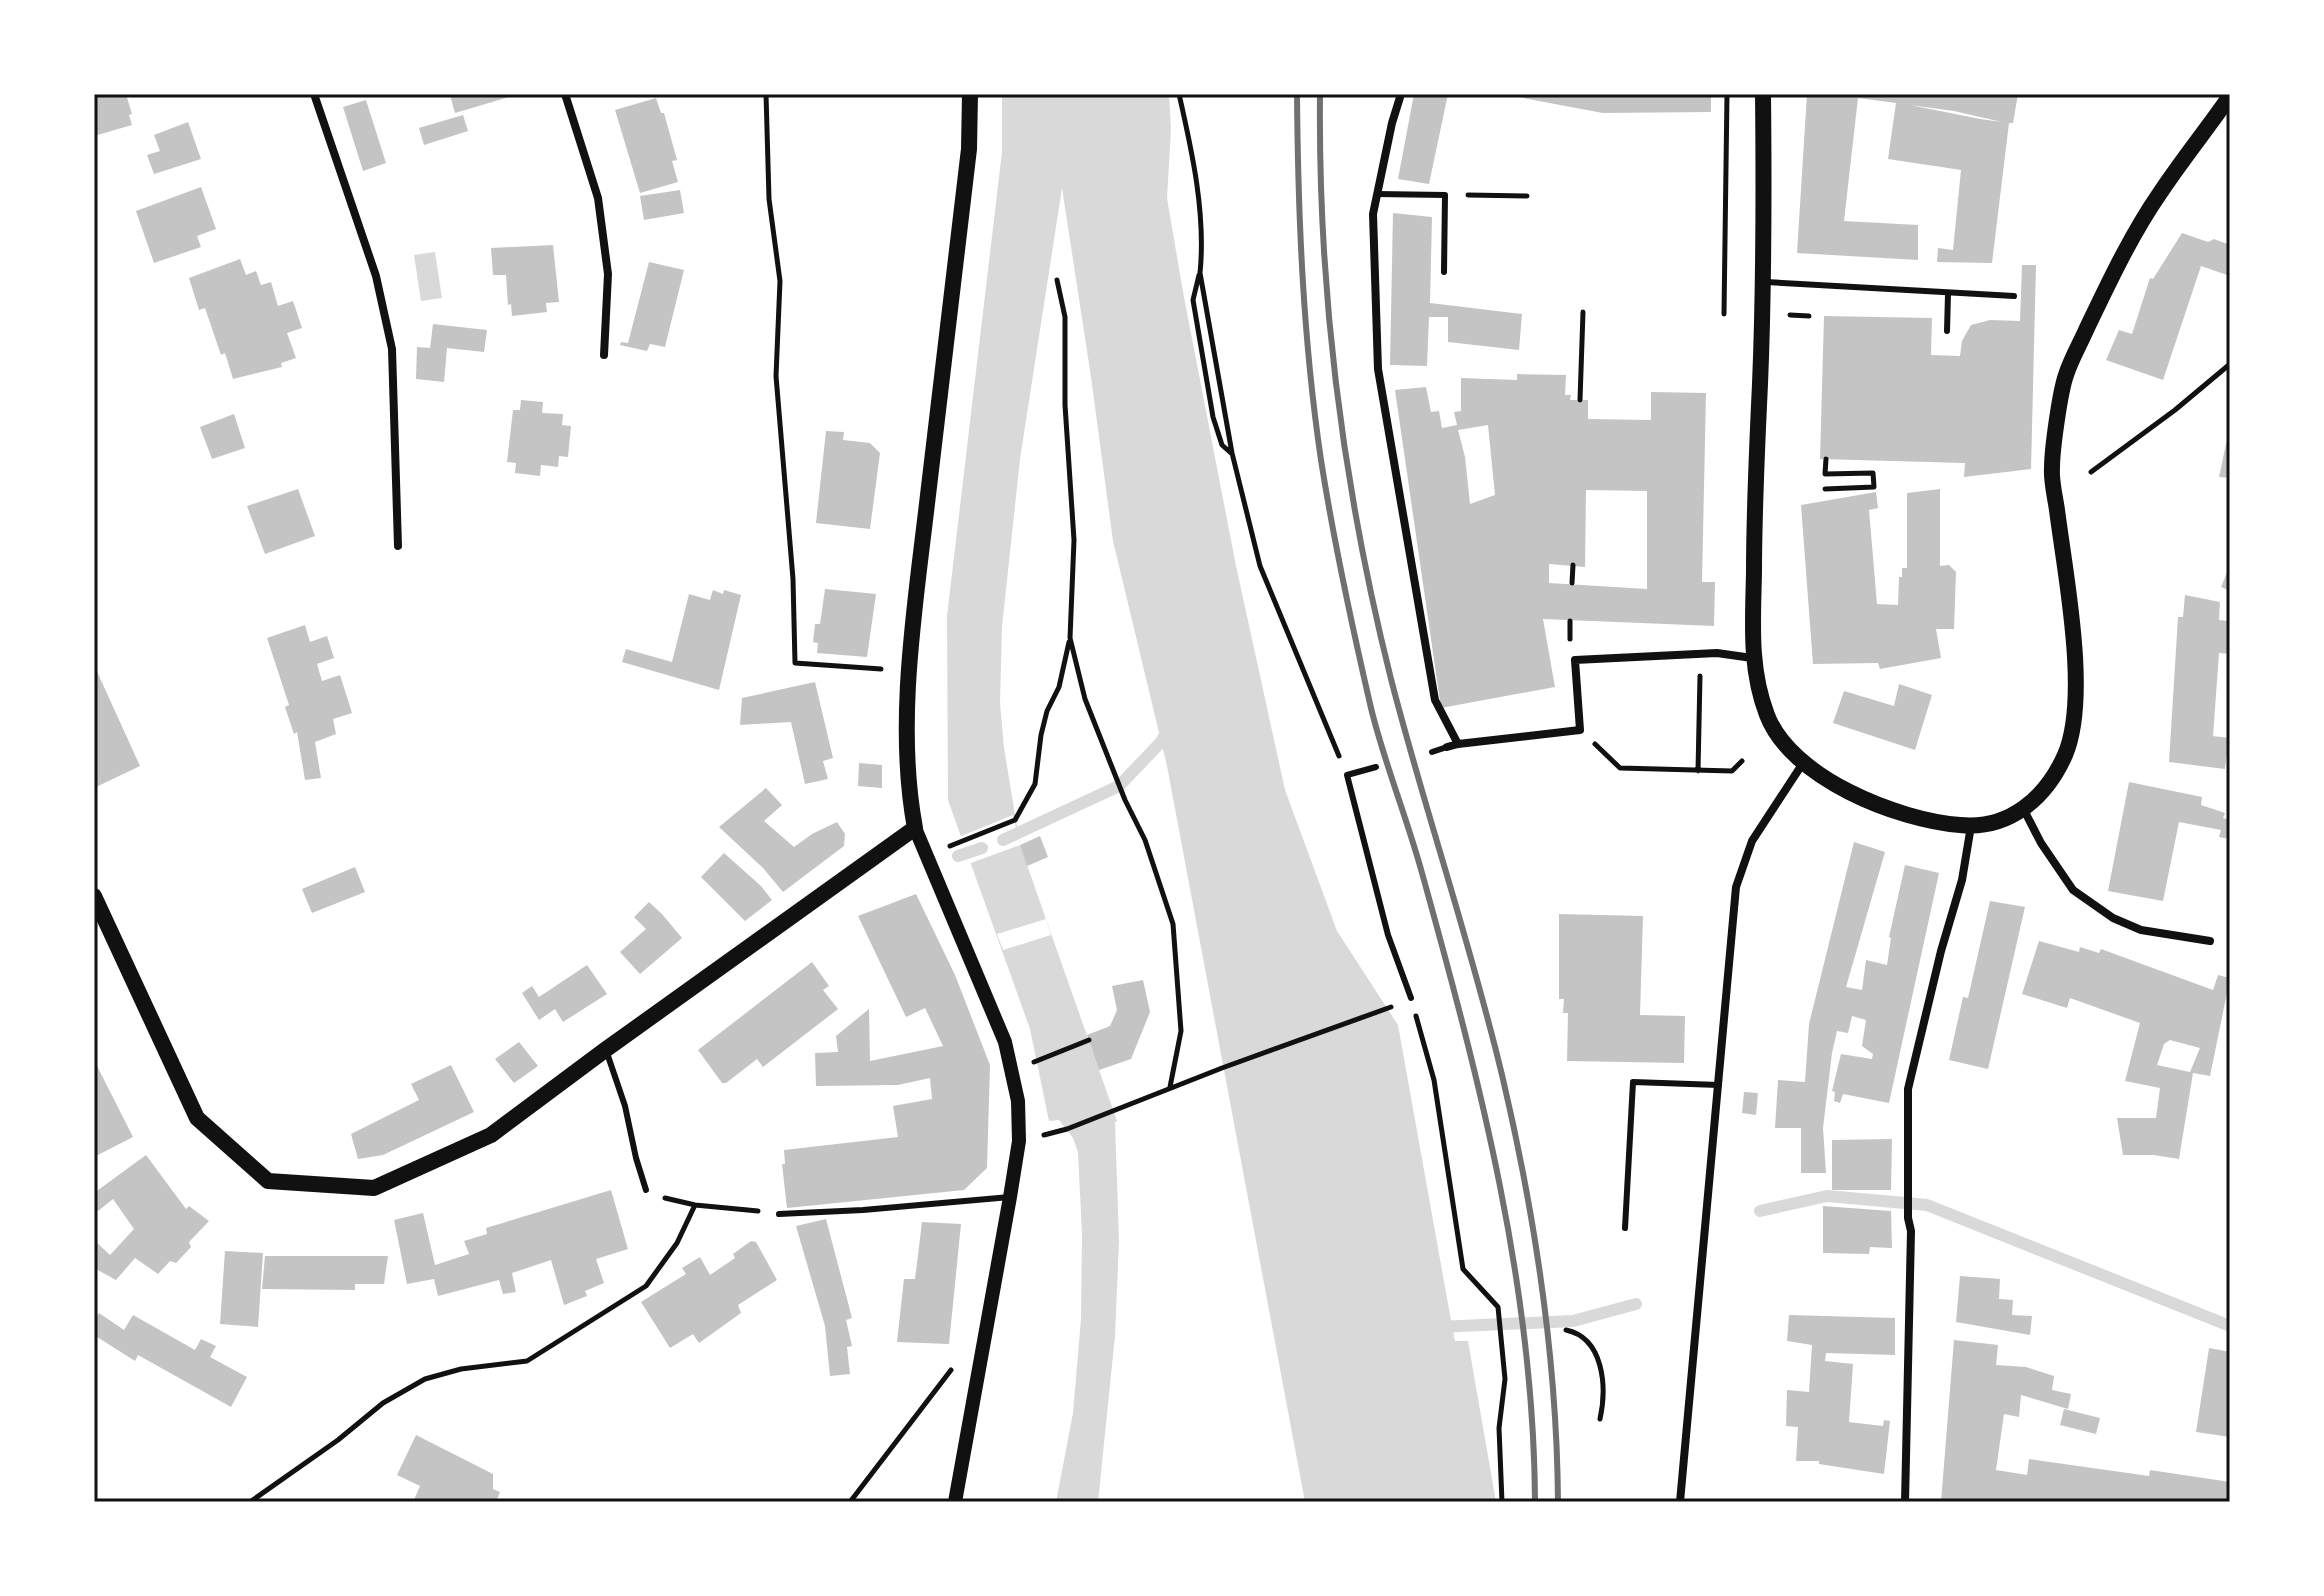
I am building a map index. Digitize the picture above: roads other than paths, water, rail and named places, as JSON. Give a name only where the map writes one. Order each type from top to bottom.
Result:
[{"type":"main road","points":[[94,896],[197,1118],[268,1181],[374,1188],[491,1135],[915,828],[908,761],[910,649],[969,149],[970,94]]},
{"type":"main road","points":[[1763,94],[1752,658],[1767,716],[1781,740],[1803,763],[1844,788],[1878,804],[1936,822],[1971,826],[2001,821],[2024,810],[2052,780],[2070,744],[2076,662],[2052,468],[2064,378],[2112,276],[2158,196],[2230,96]]},
{"type":"street","points":[[314,94],[376,276],[392,349],[398,546]]},
{"type":"street","points":[[565,94],[598,198],[608,274],[604,355]]},
{"type":"street","points":[[1401,94],[1373,214],[1378,369],[1435,700],[1458,744]]},
{"type":"street","points":[[1447,747],[1580,730],[1575,660],[1717,653],[1752,658]]},
{"type":"street","points":[[1680,1502],[1736,887],[1752,841],[1803,763]]},
{"type":"street","points":[[2024,810],[2041,843],[2073,890],[2113,918],[2141,930],[2210,941]]},
{"type":"street","points":[[1905,1502],[1911,1231],[1908,1218],[1908,1089],[1941,951],[1962,880],[1971,826]]},
{"type":"street","points":[[915,828],[1005,1042],[1018,1101],[1019,1141],[955,1502]]},
{"type":"lane","points":[[1377,194],[1445,195],[1444,272]]},
{"type":"lane","points":[[1761,282],[2014,296]]},
{"type":"lane","points":[[1947,331],[1948,294]]},
{"type":"lane","points":[[1432,752],[1447,747]]},
{"type":"lane","points":[[1376,767],[1347,775],[1388,935],[1411,998]]},
{"type":"lane","points":[[605,1050],[625,1106],[646,1190]]},
{"type":"lane","points":[[1625,1228],[1633,1082],[1719,1085]]},
{"type":"lane","points":[[779,1214],[1010,1197]]},
{"type":"waterway","points":[[1003,840],[1119,786],[1170,728]]},
{"type":"waterway","points":[[958,856],[982,848]]},
{"type":"waterway","points":[[1760,1211],[1827,1196],[1927,1205],[2230,1326]]},
{"type":"waterway","points":[[1438,1327],[1573,1321],[1636,1304]]},
{"type":"railway","points":[[1297,94],[1300,232],[1306,323],[1326,491],[1371,708],[1443,950],[1500,1184],[1525,1342],[1535,1502]]},
{"type":"railway","points":[[1320,94],[1329,315],[1359,535],[1391,679],[1476,975],[1525,1180],[1549,1340],[1558,1502]]}]
